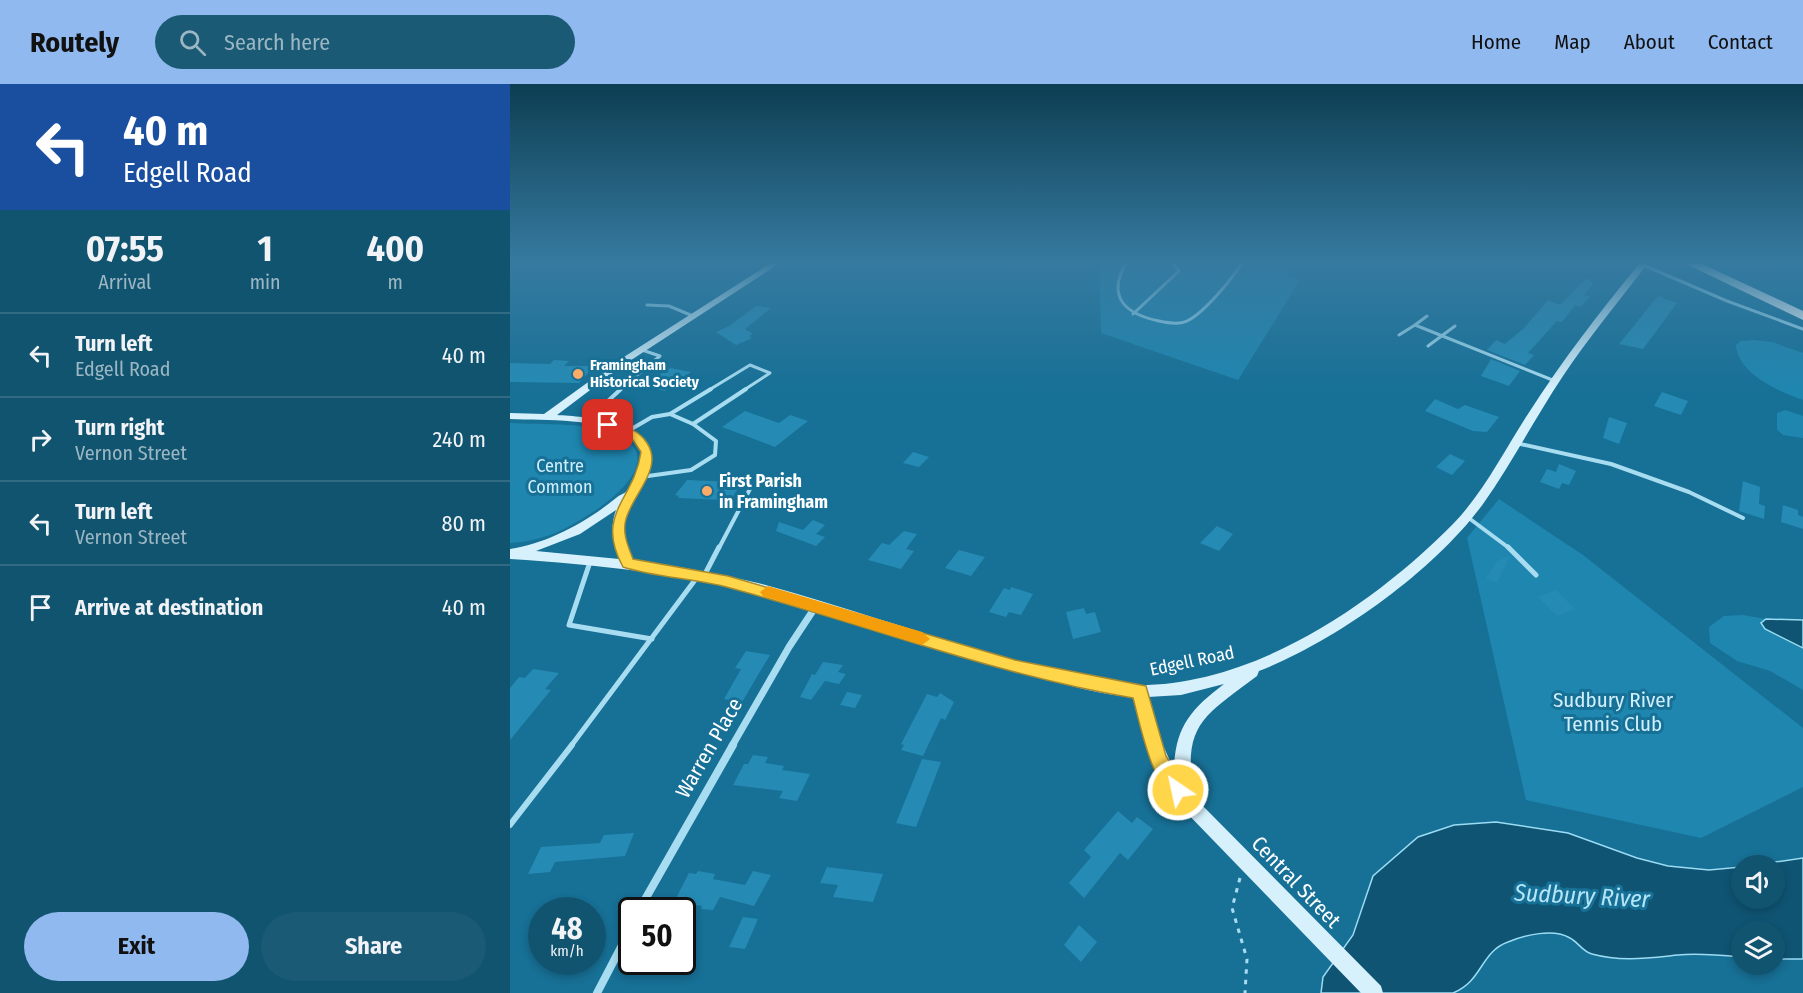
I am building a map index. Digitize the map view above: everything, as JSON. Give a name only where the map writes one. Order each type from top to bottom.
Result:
[{"type":"highway","points":[[1780,305],[1803,316]]},
{"type":"main road","points":[[546,418],[641,349],[710,305]]},
{"type":"main road","name":"Edgell Road","points":[[510,553],[628,563],[702,575],[816,606],[1015,667],[1073,681],[1140,691],[1208,682],[1263,664],[1324,632],[1376,596],[1430,553],[1466,516],[1487,489],[1555,381],[1610,305]]},
{"type":"main road","points":[[510,416],[585,422],[628,431],[641,440],[647,452],[637,482],[622,509],[618,529],[620,548],[628,563]]},
{"type":"main road","points":[[510,553],[538,546],[584,525],[612,508],[637,482]]},
{"type":"main road","points":[[1187,801],[1181,755],[1185,735],[1191,723],[1211,702],[1263,664]]},
{"type":"main road","name":"Central Street","points":[[1140,691],[1158,759],[1187,801],[1374,993]]},
{"type":"street","name":"Warren Place","points":[[646,897],[789,647],[816,606]]},
{"type":"street","points":[[597,993],[618,953]]},
{"type":"lane","points":[[656,305],[669,306],[693,316]]},
{"type":"lane","points":[[1125,305],[1133,314],[1169,323],[1188,320],[1203,305]]},
{"type":"lane","points":[[1133,314],[1142,305]]},
{"type":"lane","points":[[1739,305],[1803,329]]},
{"type":"lane","points":[[1399,335],[1427,316]]},
{"type":"lane","points":[[1415,325],[1555,381]]},
{"type":"lane","points":[[1428,346],[1444,337],[1455,326]]},
{"type":"lane","points":[[585,422],[660,356],[641,349]]},
{"type":"lane","points":[[628,431],[652,417],[670,414],[750,365],[770,373],[693,424]]},
{"type":"lane","points":[[637,482],[691,470],[716,455],[716,441],[693,424],[670,414]]},
{"type":"lane","points":[[1516,443],[1611,464],[1689,492],[1743,518]]},
{"type":"lane","points":[[510,825],[702,575],[752,485]]},
{"type":"lane","points":[[1466,516],[1503,541],[1536,575]]},
{"type":"lane","points":[[591,560],[569,625],[652,639]]},
{"type":"path","points":[[1240,878],[1232,893],[1232,920],[1247,957],[1245,993]]},
{"type":"green space","points":[[1100,305],[1284,305],[1238,380],[1101,333]]},
{"type":"green space","points":[[1741,341],[1772,342],[1803,353],[1803,400],[1771,386],[1751,373],[1744,365],[1738,355],[1736,345]]},
{"type":"green space","points":[[1785,410],[1803,416],[1803,438],[1783,435],[1777,430],[1777,413]]},
{"type":"green space","name":"Centre Common","points":[[510,423],[583,426],[611,433],[623,438],[636,451],[637,465],[629,480],[598,509],[563,530],[530,541],[510,543]]},
{"type":"green space","name":"Sudbury River Tennis Club","points":[[1499,499],[1583,555],[1803,728],[1803,787],[1701,838],[1526,800],[1467,538]]},
{"type":"green space","points":[[1743,615],[1766,619],[1761,623],[1774,634],[1803,648],[1803,690],[1770,671],[1737,661],[1710,643],[1709,627],[1724,616]]},
{"type":"water","points":[[1766,619],[1803,620],[1803,648],[1765,629],[1761,623]]},
{"type":"water","name":"Sudbury River","points":[[1496,822],[1568,833],[1637,858],[1668,866],[1709,870],[1731,868],[1731,909],[1785,909],[1785,861],[1803,858],[1803,959],[1785,959],[1785,921],[1731,921],[1731,956],[1694,954],[1635,959],[1613,958],[1592,954],[1563,935],[1548,933],[1515,939],[1499,947],[1492,952],[1463,988],[1453,993],[1321,993],[1323,977],[1353,935],[1373,876],[1418,837],[1454,825]]},
{"type":"building","points":[[1543,305],[1575,305],[1562,322],[1557,321],[1528,353],[1534,355],[1525,365],[1487,350],[1496,340],[1505,344],[1524,328]]},
{"type":"building","points":[[1650,305],[1675,305],[1643,349],[1619,344]]},
{"type":"building","points":[[756,306],[771,308],[745,329],[753,334],[749,336],[752,338],[736,345],[716,332],[729,326]]},
{"type":"building","points":[[1491,359],[1520,371],[1509,386],[1481,376]]},
{"type":"building","points":[[554,360],[569,361],[564,366],[594,366],[579,383],[510,382],[510,363],[550,364]]},
{"type":"building","points":[[670,368],[691,372],[665,391],[641,386]]},
{"type":"building","points":[[1662,392],[1688,401],[1681,415],[1654,406]]},
{"type":"building","points":[[1435,399],[1458,409],[1465,405],[1499,417],[1487,432],[1473,431],[1425,411]]},
{"type":"building","points":[[745,411],[779,423],[790,415],[808,421],[775,447],[722,427]]},
{"type":"building","points":[[1609,417],[1627,423],[1619,444],[1603,438]]},
{"type":"building","points":[[913,452],[929,457],[919,467],[903,463]]},
{"type":"building","points":[[1450,454],[1465,461],[1452,475],[1436,467]]},
{"type":"building","points":[[1559,464],[1576,471],[1569,485],[1562,483],[1559,489],[1540,482],[1547,469],[1556,472]]},
{"type":"building","name":"First Parish in Framingham","points":[[687,480],[735,482],[733,486],[739,487],[732,498],[725,497],[723,500],[678,498],[679,496],[675,495]]},
{"type":"building","points":[[1743,481],[1760,487],[1759,504],[1765,506],[1764,519],[1739,511]]},
{"type":"building","points":[[1783,505],[1798,510],[1798,515],[1803,517],[1803,529],[1781,522]]},
{"type":"building","points":[[813,520],[825,525],[816,534],[825,537],[816,546],[776,531],[779,522],[803,530]]},
{"type":"building","points":[[1217,526],[1233,534],[1219,551],[1200,543]]},
{"type":"building","points":[[904,531],[917,534],[906,549],[914,551],[901,569],[868,560],[882,543],[889,545]]},
{"type":"building","points":[[959,550],[985,557],[971,576],[945,568]]},
{"type":"building","points":[[1510,556],[1497,583],[1486,578],[1497,561]]},
{"type":"building","points":[[1011,587],[1033,594],[1021,615],[1009,612],[1006,617],[989,612],[1004,588],[1010,590]]},
{"type":"building","points":[[1556,590],[1575,609],[1557,616],[1538,597]]},
{"type":"building","points":[[1084,608],[1086,614],[1095,612],[1101,632],[1073,639],[1066,612]]},
{"type":"building","points":[[746,651],[770,655],[742,702],[724,699],[741,669],[735,668]]},
{"type":"building","points":[[823,662],[843,665],[838,672],[846,674],[839,684],[825,681],[811,700],[800,697],[812,674],[815,675]]},
{"type":"building","points":[[533,669],[559,673],[545,689],[551,690],[510,740],[510,688],[519,677],[525,678]]},
{"type":"building","points":[[847,692],[862,695],[855,708],[840,705]]},
{"type":"building","points":[[940,693],[954,702],[945,720],[941,718],[923,756],[901,750],[904,745],[901,744],[927,694],[937,697]]},
{"type":"building","points":[[753,755],[768,757],[765,763],[784,766],[782,770],[810,774],[797,801],[779,798],[783,791],[733,785],[744,764],[748,764]]},
{"type":"building","points":[[922,759],[941,762],[916,827],[896,823]]},
{"type":"building","points":[[1118,811],[1132,823],[1137,817],[1153,829],[1128,860],[1120,853],[1084,898],[1069,883],[1091,857],[1084,850]]},
{"type":"building","points":[[634,833],[625,856],[555,862],[550,872],[528,874],[541,847],[600,843],[604,835]]},
{"type":"building","points":[[827,867],[883,874],[873,902],[833,897],[838,885],[820,883]]},
{"type":"building","points":[[698,871],[715,874],[713,879],[745,885],[753,871],[771,875],[754,906],[720,897],[713,910],[701,909],[702,906],[696,905],[696,897],[677,897],[689,873],[696,874]]},
{"type":"building","points":[[743,917],[758,919],[745,949],[729,947]]},
{"type":"building","points":[[1079,925],[1097,942],[1081,962],[1064,945]]},
{"type":"slow traffic","points":[[768,592],[922,639]]},
{"type":"place","name":"Framingham Historical Society","points":[[578,374]]},
{"type":"place","name":"First Parish in Framingham","points":[[707,491]]},
{"type":"route","points":[[608,425],[619,427],[635,435],[641,440],[647,452],[645,468],[627,499],[619,519],[620,548],[628,563],[677,570],[758,589],[1015,667],[1073,681],[1140,691],[1158,759],[1178,790]]}]
